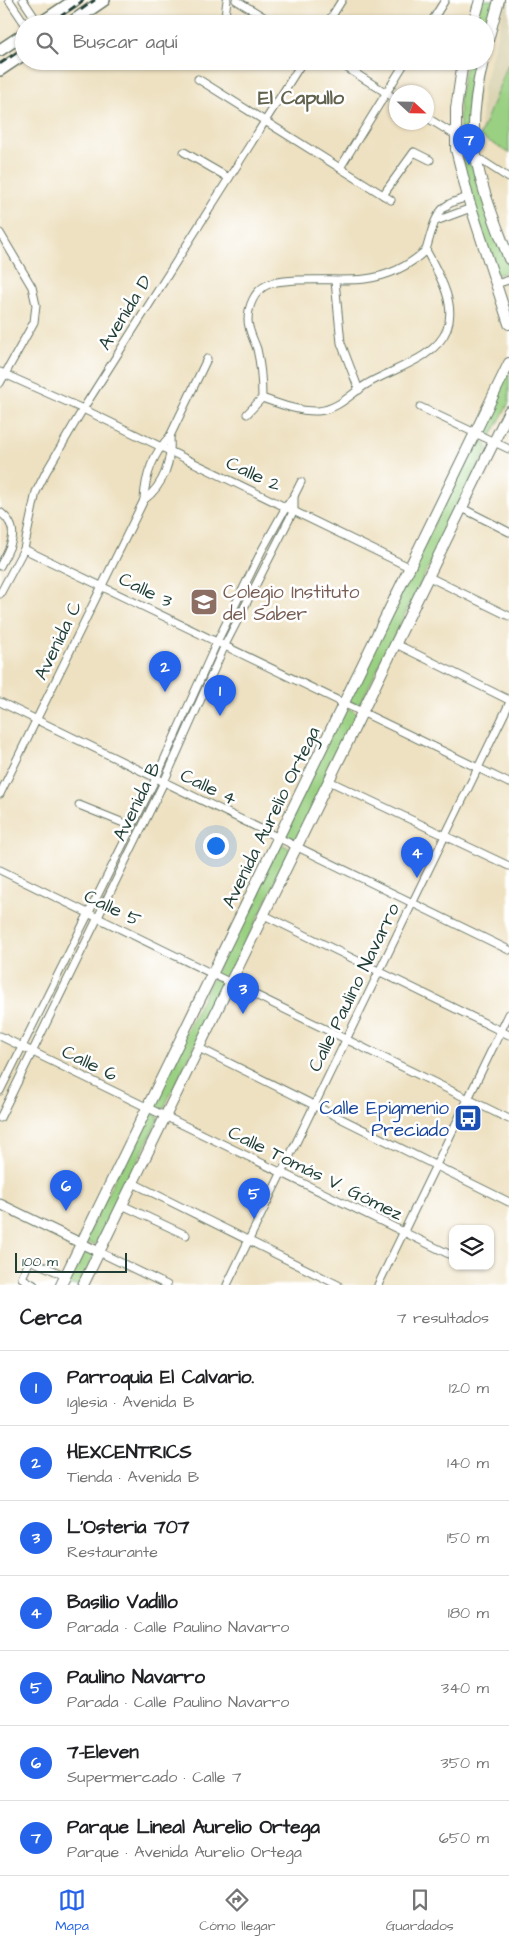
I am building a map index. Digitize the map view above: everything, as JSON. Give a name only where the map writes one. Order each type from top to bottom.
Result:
[{"type":"main road","points":[[52,15],[75,0]]},
{"type":"main road","points":[[82,15],[104,0]]},
{"type":"main road","points":[[476,15],[480,0]]},
{"type":"main road","points":[[494,19],[499,0]]},
{"type":"main road","points":[[0,50],[15,40]]},
{"type":"main road","points":[[0,70],[15,60]]},
{"type":"main road","points":[[462,70],[456,109],[455,135],[460,168],[509,324]]},
{"type":"main road","points":[[481,70],[477,91],[474,140],[482,179],[509,260]]},
{"type":"main road","name":"Avenida Aurelio Ortega","points":[[63,1280],[411,568],[509,363]]},
{"type":"main road","name":"Avenida Aurelio Ortega","points":[[83,1285],[509,411]]},
{"type":"street","points":[[9,0],[20,15]]},
{"type":"street","points":[[23,0],[33,15]]},
{"type":"street","points":[[225,15],[227,0]]},
{"type":"street","points":[[236,0],[260,15]]},
{"type":"street","points":[[333,15],[342,0]]},
{"type":"street","points":[[436,15],[445,0]]},
{"type":"street","name":"Avenida D","points":[[0,594],[24,549],[36,492],[83,409],[297,70]]},
{"type":"street","points":[[350,70],[387,93]]},
{"type":"street","points":[[340,168],[401,70]]},
{"type":"street","points":[[198,79],[391,200]]},
{"type":"street","points":[[434,122],[455,135]]},
{"type":"street","points":[[184,152],[229,178]]},
{"type":"street","points":[[383,195],[414,152],[430,160]]},
{"type":"street","points":[[478,158],[509,178]]},
{"type":"street","points":[[247,414],[262,398],[262,380],[257,351],[248,322],[251,301],[267,285],[285,282],[367,279],[400,269],[415,260],[426,250],[441,210],[448,204],[470,202]]},
{"type":"street","points":[[436,220],[470,202]]},
{"type":"street","points":[[0,233],[28,279],[35,296],[36,305],[34,322],[3,373],[0,383]]},
{"type":"street","points":[[262,398],[278,404],[316,411],[330,409],[346,401],[367,384],[423,357],[447,330],[451,313],[442,281],[426,250]]},
{"type":"street","points":[[496,284],[509,280]]},
{"type":"street","points":[[335,281],[341,343],[359,390]]},
{"type":"street","name":"Avenida C","points":[[144,500],[146,480],[160,446],[170,436],[207,359]]},
{"type":"street","name":"Calle 2","points":[[3,373],[83,409],[411,568]]},
{"type":"street","points":[[420,407],[509,449]]},
{"type":"street","name":"Avenida C","points":[[0,794],[144,500],[158,486],[171,452],[170,436]]},
{"type":"street","name":"Avenida B","points":[[0,1091],[156,778],[262,550],[301,482]]},
{"type":"street","name":"Avenida B","points":[[0,1118],[164,782],[225,646],[294,510],[294,496]]},
{"type":"street","points":[[462,508],[509,532]]},
{"type":"street","points":[[0,512],[9,520],[14,532],[10,549],[0,566]]},
{"type":"street","name":"Calle 3","points":[[24,549],[509,783]]},
{"type":"street","points":[[428,576],[509,616]]},
{"type":"street","points":[[396,644],[509,700]]},
{"type":"street","name":"Calle 4","points":[[0,702],[509,950]]},
{"type":"street","name":"Calle Paulino Navarro","points":[[227,1285],[509,704]]},
{"type":"street","points":[[329,781],[509,866]]},
{"type":"street","points":[[79,805],[131,826]]},
{"type":"street","points":[[114,860],[123,864]]},
{"type":"street","name":"Calle 5","points":[[0,870],[212,974],[231,981],[509,1119]]},
{"type":"street","points":[[264,915],[509,1035]]},
{"type":"street","points":[[378,1285],[509,1014]]},
{"type":"street","name":"Calle 6","points":[[0,1036],[165,1117]]},
{"type":"street","points":[[199,1048],[509,1202]]},
{"type":"street","name":"Calle Tomás V. Gómez","points":[[165,1117],[449,1254]]},
{"type":"street","points":[[133,1183],[338,1285]]},
{"type":"street","points":[[0,1204],[167,1285]]},
{"type":"street","points":[[122,1205],[186,1235]]},
{"type":"street","points":[[34,1285],[22,1278],[30,1260],[63,1280]]},
{"type":"shaded area","points":[[506,0],[509,0],[509,153],[480,136],[483,88],[488,70],[494,70],[494,46]]},
{"type":"green space","points":[[482,0],[496,0],[492,15],[478,15]]},
{"type":"green space","points":[[509,65],[509,153],[480,136]]},
{"type":"green space","points":[[464,70],[479,70],[472,138],[507,261],[508,269],[502,274],[495,274],[461,162],[459,99]]},
{"type":"green space","points":[[509,363],[509,403],[491,436],[479,428]]},
{"type":"green space","points":[[477,438],[484,442],[488,448],[361,702],[359,705],[352,703],[347,699]]},
{"type":"green space","points":[[344,705],[356,713],[356,717],[296,841],[291,841],[281,835]]},
{"type":"green space","points":[[280,843],[289,848],[290,853],[164,1108],[153,1108],[150,1103]]},
{"type":"green space","points":[[146,1112],[154,1112],[159,1118],[99,1241],[94,1245],[85,1241]]},
{"type":"green space","points":[[82,1244],[90,1246],[94,1256],[81,1285],[62,1285]]},
{"type":"railway","points":[[62,15],[84,0]]},
{"type":"railway","points":[[81,10],[95,0]]},
{"type":"railway","points":[[0,64],[15,54]]},
{"type":"place","name":"Parque Lineal Aurelio Ortega","points":[[469,165]]},
{"type":"place","name":"Colegio Instituto del Saber","points":[[204,602]]},
{"type":"place","name":"HEXCENTRICS","points":[[165,692]]},
{"type":"place","name":"Parroquia El Calvario.","points":[[220,716]]},
{"type":"place","name":"Basilio Vadillo","points":[[417,878]]},
{"type":"place","name":"L'Osteria 707","points":[[243,1014]]},
{"type":"place","name":"Calle Epigmenio Preciado","points":[[468,1118]]},
{"type":"place","name":"7-Eleven","points":[[66,1211]]},
{"type":"place","name":"Paulino Navarro","points":[[254,1219]]},
{"type":"district","name":"El Capullo","points":[[301,97]]}]
